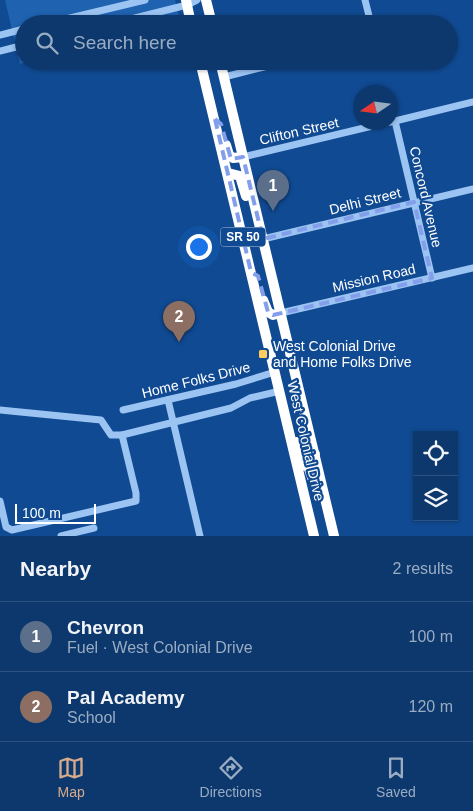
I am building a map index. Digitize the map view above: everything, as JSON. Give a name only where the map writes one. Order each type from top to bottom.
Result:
[{"type":"highway","points":[[206,0],[210,15]]},
{"type":"highway","name":"West Colonial Drive","points":[[202,70],[314,536]]},
{"type":"highway","name":"West Colonial Drive","points":[[222,70],[334,536]]},
{"type":"highway","points":[[215,118],[221,124],[229,155],[236,158],[244,157]]},
{"type":"highway","points":[[228,173],[235,173],[240,176],[246,196],[254,203]]},
{"type":"highway","points":[[251,272],[258,276],[268,312],[272,315],[281,313]]},
{"type":"highway","points":[[286,416],[293,425],[302,455],[315,454]]},
{"type":"highway","points":[[298,465],[308,466],[320,502],[328,510]]},
{"type":"street","points":[[82,15],[145,0]]},
{"type":"street","points":[[143,15],[197,0]]},
{"type":"street","points":[[365,0],[369,15]]},
{"type":"street","points":[[0,34],[15,31]]},
{"type":"street","points":[[0,51],[15,47]]},
{"type":"street","points":[[224,77],[252,70]]},
{"type":"street","name":"Clifton Street","points":[[398,121],[473,102]]},
{"type":"street","name":"Clifton Street","points":[[244,157],[358,130]]},
{"type":"street","name":"Concord Avenue","points":[[394,130],[432,278]]},
{"type":"street","name":"Delhi Street","points":[[263,239],[473,189]]},
{"type":"street","name":"Mission Road","points":[[281,313],[473,268]]},
{"type":"street","name":"Home Folks Drive","points":[[124,410],[275,372]]},
{"type":"street","points":[[0,410],[102,420],[111,435],[122,435],[231,408],[250,398],[280,391]]},
{"type":"street","points":[[168,400],[200,536]]},
{"type":"street","points":[[0,501],[6,526],[12,530],[136,501],[136,493],[122,435]]},
{"type":"street","points":[[23,528],[25,536]]},
{"type":"street","points":[[61,536],[94,528]]},
{"type":"highlighted area","points":[[215,119],[221,124],[231,159],[243,157],[263,239],[414,202],[432,278],[273,315],[268,312],[258,276],[251,272]]},
{"type":"shaded area","points":[[5,0],[175,0],[179,15],[15,15],[15,43]]},
{"type":"place","name":"Chevron","points":[[273,211]]},
{"type":"place","name":"Pal Academy","points":[[179,342]]},
{"type":"place","name":"West Colonial Drive and Home Folks Drive","points":[[263,354]]}]
